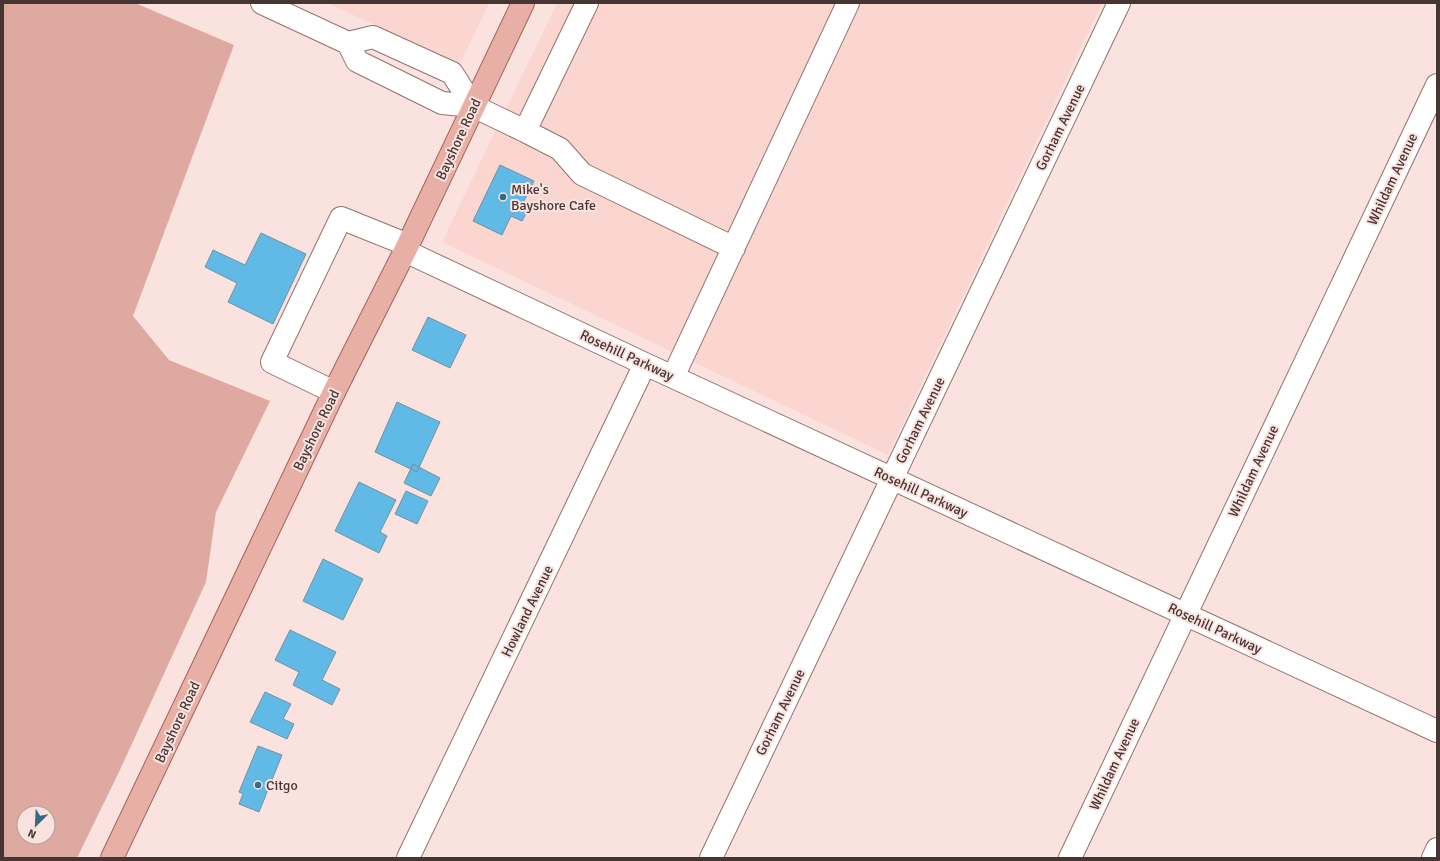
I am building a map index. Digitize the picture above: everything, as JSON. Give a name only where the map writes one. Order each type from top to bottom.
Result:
[{"type":"main road","name":"Bayshore Road","points":[[112,858],[334,392],[406,248],[473,106],[516,8]]},
{"type":"street","points":[[262,3],[348,43],[373,37],[452,73],[473,106]]},
{"type":"street","points":[[525,131],[587,3]]},
{"type":"street","points":[[673,377],[848,3]]},
{"type":"street","name":"Gorham Avenue","points":[[710,858],[1119,3]]},
{"type":"street","points":[[348,43],[357,61],[442,103],[473,106],[525,131],[560,149],[582,174],[734,248]]},
{"type":"street","name":"Whildam Avenue","points":[[1070,858],[1437,85]]},
{"type":"street","name":"Rosehill Parkway","points":[[334,392],[272,362],[341,218],[645,364],[1437,730]]},
{"type":"street","name":"Howland Avenue","points":[[408,858],[645,364]]},
{"type":"street","points":[[1433,858],[1437,849]]},
{"type":"shaded area","points":[[3,3],[135,3],[234,45],[133,316],[169,360],[270,401],[216,512],[206,582],[119,772],[77,858],[3,858]]},
{"type":"shaded area","points":[[327,3],[489,3],[460,64]]},
{"type":"shaded area","points":[[557,3],[1102,3],[888,455],[442,242]]},
{"type":"building","points":[[500,165],[534,181],[523,203],[530,206],[522,221],[511,216],[502,235],[473,221]]},
{"type":"building","points":[[261,233],[306,254],[273,324],[228,302],[237,283],[205,267],[213,250],[245,265]]},
{"type":"building","points":[[428,317],[466,335],[450,368],[412,350]]},
{"type":"building","points":[[397,402],[440,422],[417,472],[375,452]]},
{"type":"building","points":[[413,464],[440,478],[431,496],[404,483]]},
{"type":"building","points":[[359,482],[396,500],[380,532],[387,536],[379,553],[335,531]]},
{"type":"building","points":[[406,491],[428,501],[417,524],[395,514]]},
{"type":"building","points":[[323,559],[363,579],[343,620],[303,601]]},
{"type":"building","points":[[290,630],[336,652],[322,680],[340,689],[332,705],[293,685],[299,672],[275,660]]},
{"type":"building","points":[[265,692],[291,704],[283,719],[294,724],[287,739],[250,722]]},
{"type":"building","points":[[258,746],[282,755],[259,812],[239,804],[243,794],[239,792]]},
{"type":"place","name":"Mike's Bayshore Cafe","points":[[503,197]]},
{"type":"place","name":"Citgo","points":[[258,785]]}]
